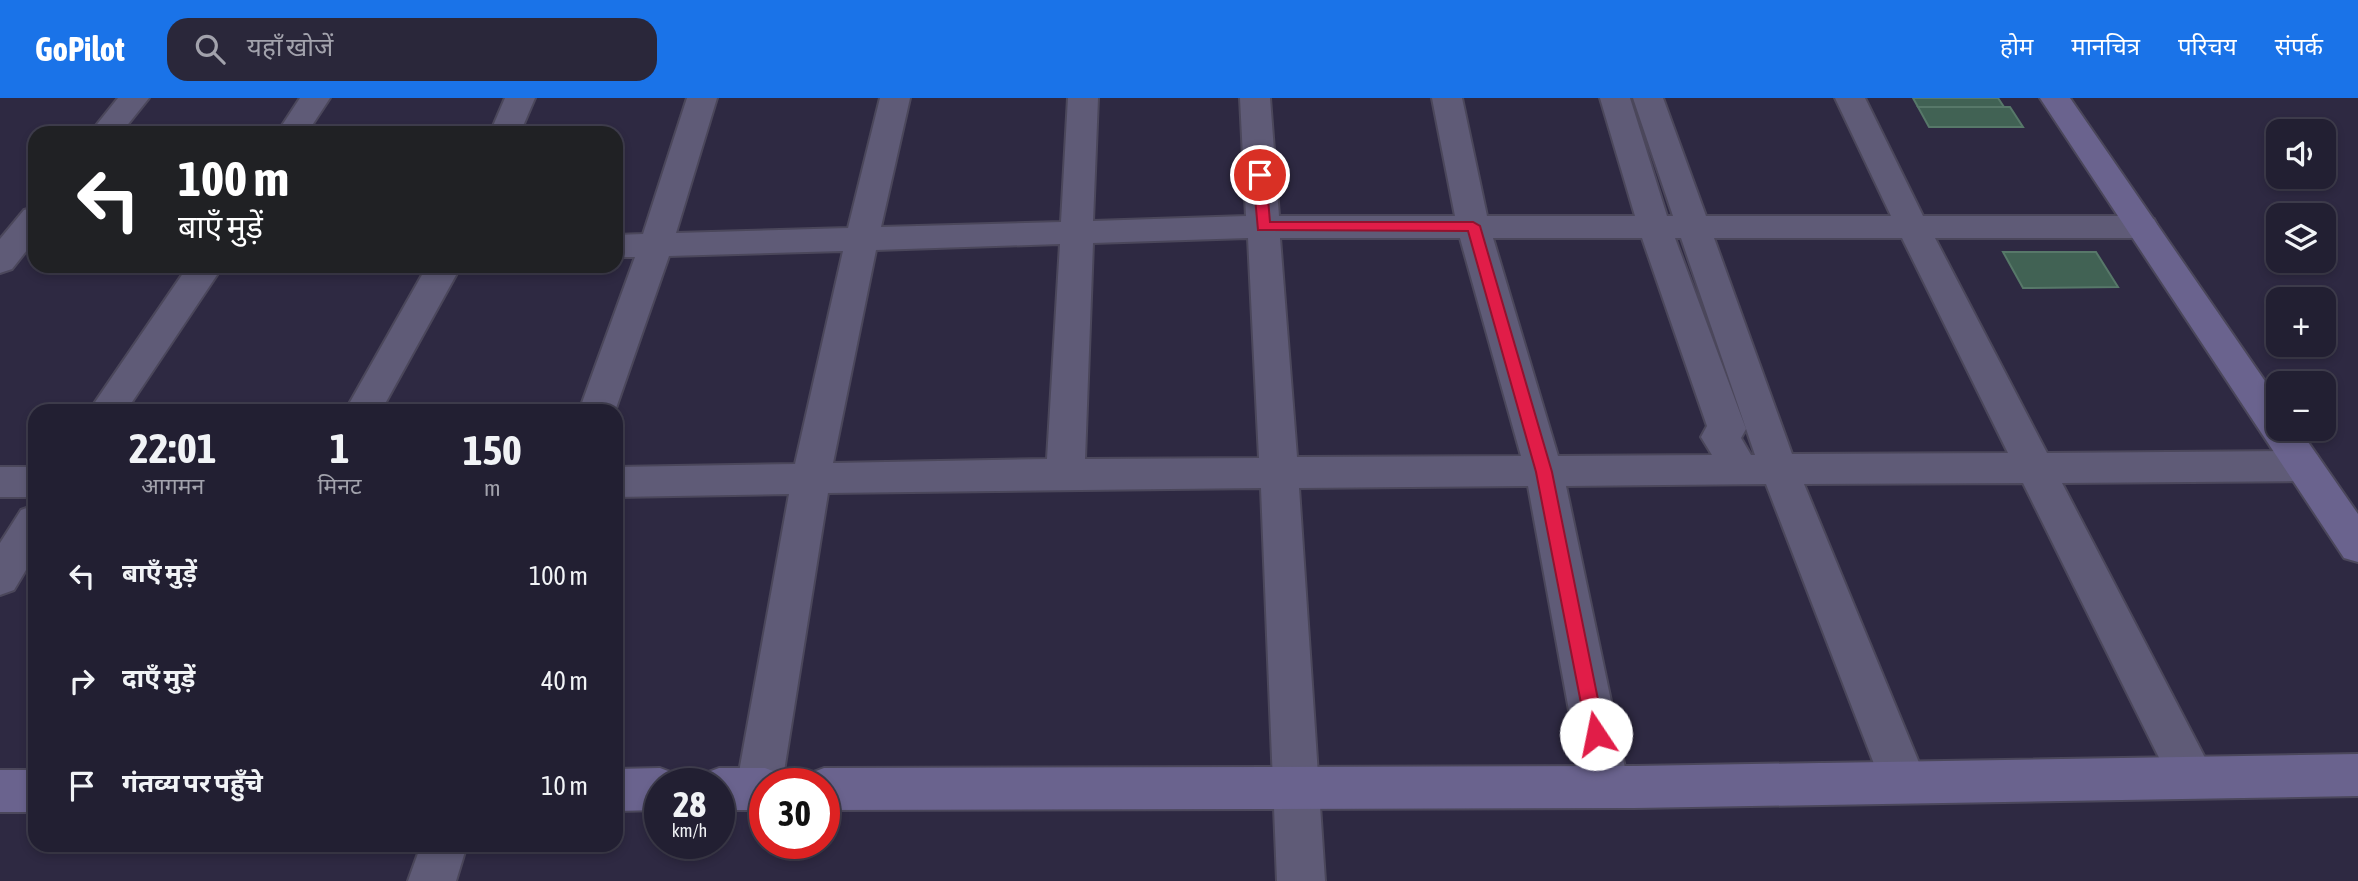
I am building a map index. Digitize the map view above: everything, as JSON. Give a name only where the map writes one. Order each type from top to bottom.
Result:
[{"type":"street","points":[[111,126],[134,98]]},
{"type":"street","points":[[297,126],[315,98]]},
{"type":"street","points":[[508,126],[520,98]]},
{"type":"street","points":[[599,404],[656,245],[702,98]]},
{"type":"street","points":[[748,789],[862,239],[895,98]]},
{"type":"street","points":[[1065,474],[1074,234],[1083,98]]},
{"type":"street","points":[[1255,98],[1301,881]]},
{"type":"street","points":[[1447,98],[1473,226],[1544,472],[1606,787]]},
{"type":"street","points":[[1615,98],[1654,226],[1727,429],[1720,437],[1741,470]]},
{"type":"street","points":[[1648,98],[1779,470],[1904,782]]},
{"type":"street","points":[[1850,98],[1912,226],[2192,778]]},
{"type":"street","points":[[2055,98],[2266,409]]},
{"type":"street","points":[[12,248],[28,227]]},
{"type":"street","points":[[623,246],[1263,227],[2142,227]]},
{"type":"street","points":[[112,404],[201,273]]},
{"type":"street","points":[[367,404],[440,273]]},
{"type":"street","points":[[2288,441],[2358,546]]},
{"type":"street","points":[[623,482],[1065,474],[2304,466]]},
{"type":"street","points":[[0,482],[28,482]]},
{"type":"street","points":[[0,578],[28,532]]},
{"type":"street","points":[[840,789],[1606,787],[2358,775]]},
{"type":"street","points":[[623,790],[644,789]]},
{"type":"street","points":[[0,791],[28,790]]},
{"type":"street","points":[[432,881],[442,852]]},
{"type":"building","points":[[1913,98],[1998,98],[2004,107],[1918,107]]},
{"type":"building","points":[[1918,107],[2010,107],[2023,127],[1929,127]]},
{"type":"building","points":[[2003,252],[2096,252],[2118,287],[2023,288]]},
{"type":"route","points":[[1260,175],[1263,227],[1473,226],[1544,472],[1596,734]]}]
